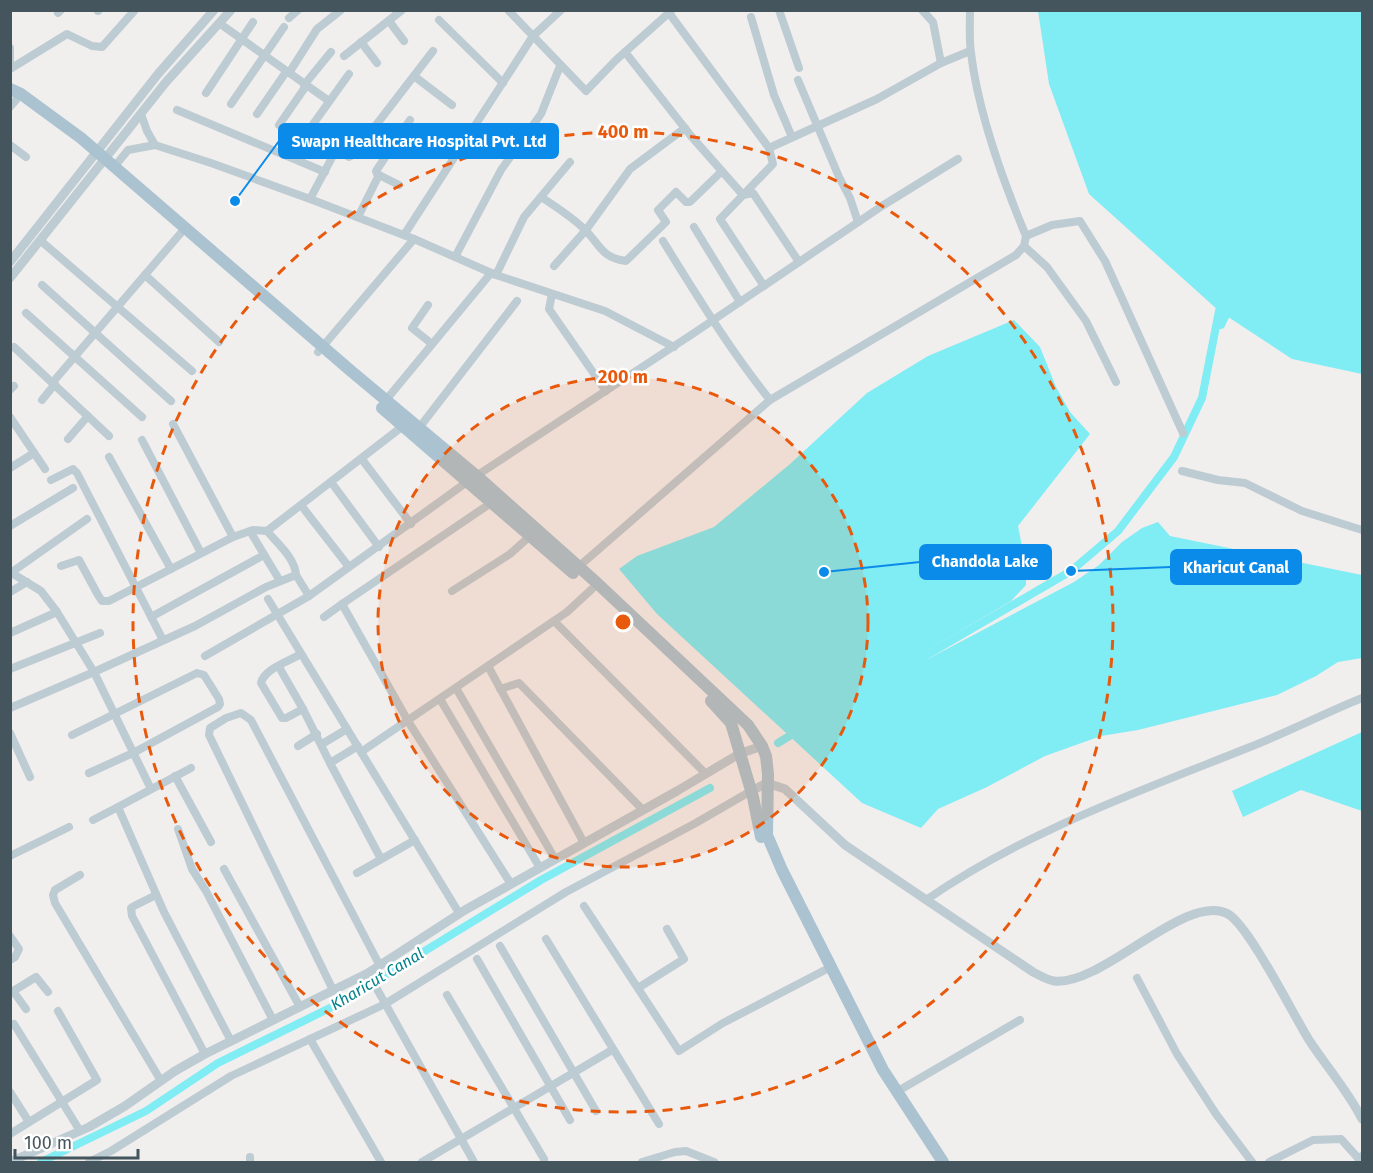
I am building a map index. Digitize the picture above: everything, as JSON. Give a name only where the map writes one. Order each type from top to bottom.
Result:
[{"type":"main road","points":[[12,98],[115,166],[183,230]]},
{"type":"main road","points":[[99,157],[321,349],[403,426],[472,479],[491,502],[530,536],[575,570],[592,589],[711,700],[731,723],[751,791],[761,837],[878,1073],[936,1162]]},
{"type":"main road","points":[[321,349],[419,428],[472,479],[684,663],[748,725],[766,756],[767,835],[770,844],[883,1070],[943,1162]]},
{"type":"street","points":[[10,69],[67,34],[92,46],[102,47],[135,10]]},
{"type":"street","points":[[10,278],[41,241],[158,74],[214,10]]},
{"type":"street","points":[[12,256],[99,157],[141,114],[166,82],[231,10]]},
{"type":"street","points":[[289,18],[298,10]]},
{"type":"street","points":[[257,114],[317,29],[341,10]]},
{"type":"street","points":[[344,56],[402,10]]},
{"type":"street","points":[[507,10],[586,91],[670,12],[769,148],[773,164],[720,219],[764,286]]},
{"type":"street","points":[[404,236],[532,36],[561,10]]},
{"type":"street","points":[[779,10],[799,68]]},
{"type":"street","points":[[922,10],[933,22],[941,63]]},
{"type":"street","points":[[575,570],[770,400],[1016,255],[1024,246],[1026,236],[992,144],[970,51],[970,10]]},
{"type":"street","points":[[751,16],[774,96],[792,137]]},
{"type":"street","points":[[439,20],[503,83]]},
{"type":"street","points":[[389,21],[404,40]]},
{"type":"street","points":[[206,93],[253,22]]},
{"type":"street","points":[[219,23],[329,101]]},
{"type":"street","points":[[231,104],[284,27]]},
{"type":"street","points":[[361,42],[377,63]]},
{"type":"street","points":[[10,48],[10,61]]},
{"type":"street","points":[[310,199],[336,150],[349,157],[353,155],[433,51]]},
{"type":"street","points":[[769,148],[877,99],[941,63],[970,51]]},
{"type":"street","points":[[279,124],[305,85],[332,52]]},
{"type":"street","points":[[625,52],[685,128],[743,195]]},
{"type":"street","points":[[455,257],[501,170],[541,114],[560,66]]},
{"type":"street","points":[[306,134],[349,74]]},
{"type":"street","points":[[414,76],[452,105]]},
{"type":"street","points":[[798,80],[850,198],[858,222]]},
{"type":"street","points":[[177,110],[325,172]]},
{"type":"street","points":[[141,114],[155,145]]},
{"type":"street","points":[[399,185],[379,175],[376,171],[410,120]]},
{"type":"street","points":[[554,266],[586,230],[630,169],[685,128]]},
{"type":"street","points":[[10,145],[26,157]]},
{"type":"street","points":[[115,166],[128,150],[155,145],[211,163],[414,239],[494,274],[605,311],[674,347]]},
{"type":"street","points":[[205,656],[309,596],[472,479],[674,347],[858,222],[958,159]]},
{"type":"street","points":[[386,400],[494,274],[524,217],[570,162]]},
{"type":"street","points":[[541,196],[586,230],[599,248],[610,258],[626,261],[666,222],[658,210],[676,192],[686,202],[690,202],[722,171]]},
{"type":"street","points":[[358,218],[379,175]]},
{"type":"street","points":[[743,195],[753,194],[799,262]]},
{"type":"street","points":[[1026,236],[1052,225],[1080,221],[1105,261],[1183,433]]},
{"type":"street","points":[[694,227],[740,302]]},
{"type":"street","points":[[42,400],[75,356],[183,230]]},
{"type":"street","points":[[321,349],[414,239]]},
{"type":"street","points":[[41,241],[192,371]]},
{"type":"street","points":[[663,241],[712,321],[770,400]]},
{"type":"street","points":[[1024,246],[1047,267],[1086,321],[1116,382]]},
{"type":"street","points":[[144,275],[219,342]]},
{"type":"street","points":[[42,285],[171,401]]},
{"type":"street","points":[[552,294],[549,309],[606,392]]},
{"type":"street","points":[[419,428],[517,301]]},
{"type":"street","points":[[429,305],[412,328],[432,344]]},
{"type":"street","points":[[26,313],[142,417]]},
{"type":"street","points":[[14,347],[109,436]]},
{"type":"street","points":[[68,439],[88,416]]},
{"type":"street","points":[[10,417],[45,469]]},
{"type":"street","points":[[173,424],[233,537]]},
{"type":"street","points":[[62,566],[79,560],[102,601],[109,601],[233,537],[250,531],[267,531],[403,426]]},
{"type":"street","points":[[142,440],[201,553]]},
{"type":"street","points":[[10,468],[34,453]]},
{"type":"street","points":[[109,457],[171,569]]},
{"type":"street","points":[[364,462],[411,524]]},
{"type":"street","points":[[51,480],[73,469],[77,472],[163,640]]},
{"type":"street","points":[[1182,471],[1218,480],[1245,483],[1302,511],[1362,530]]},
{"type":"street","points":[[334,486],[379,547]]},
{"type":"street","points":[[10,526],[74,488]]},
{"type":"street","points":[[324,617],[491,502]]},
{"type":"street","points":[[304,509],[349,567]]},
{"type":"street","points":[[87,519],[11,572],[41,591],[57,612],[94,672],[151,789]]},
{"type":"street","points":[[250,531],[280,581]]},
{"type":"street","points":[[267,531],[296,567],[296,575],[309,596]]},
{"type":"street","points":[[452,591],[510,554],[530,536]]},
{"type":"street","points":[[152,617],[264,555]]},
{"type":"street","points":[[10,708],[163,640],[296,575]]},
{"type":"street","points":[[10,592],[27,582]]},
{"type":"street","points":[[330,763],[360,749],[408,721],[554,621],[592,589]]},
{"type":"street","points":[[268,599],[459,913]]},
{"type":"street","points":[[342,604],[408,721],[511,884]]},
{"type":"street","points":[[10,633],[57,612]]},
{"type":"street","points":[[554,621],[706,774]]},
{"type":"street","points":[[10,669],[100,633]]},
{"type":"street","points":[[301,654],[266,673],[261,683],[282,718],[303,709]]},
{"type":"street","points":[[279,666],[317,734],[381,859]]},
{"type":"street","points":[[488,666],[584,843]]},
{"type":"street","points":[[72,735],[200,673],[204,675],[219,699],[218,707],[133,753],[88,773]]},
{"type":"street","points":[[500,689],[519,683],[643,810]]},
{"type":"street","points":[[456,688],[555,859]]},
{"type":"street","points":[[926,900],[962,875],[1050,831],[1140,791],[1252,747],[1362,698]]},
{"type":"street","points":[[440,699],[540,868]]},
{"type":"street","points":[[333,990],[209,735],[210,728],[216,724],[241,713],[251,720],[380,966]]},
{"type":"street","points":[[322,744],[347,729]]},
{"type":"street","points":[[10,733],[14,749],[30,777]]},
{"type":"street","points":[[297,746],[317,734]]},
{"type":"street","points":[[10,1162],[80,1131],[125,1106],[160,1081],[205,1054],[368,973],[459,913],[739,754],[762,746]]},
{"type":"street","points":[[93,820],[191,768]]},
{"type":"street","points":[[175,777],[211,842]]},
{"type":"street","points":[[89,1162],[111,1151],[231,1076],[385,1004],[566,892],[767,783],[785,789],[844,845],[1033,972],[1053,981],[1075,978],[1094,970],[1149,937],[1192,915],[1208,910],[1227,914],[1255,948],[1309,1040],[1359,1105],[1362,1119]]},
{"type":"street","points":[[118,807],[156,895],[231,1041]]},
{"type":"street","points":[[10,856],[69,827]]},
{"type":"street","points":[[177,828],[192,869],[206,891],[273,1020]]},
{"type":"street","points":[[357,873],[415,840]]},
{"type":"street","points":[[224,869],[300,1007]]},
{"type":"street","points":[[80,874],[55,890],[53,895],[55,903],[160,1081]]},
{"type":"street","points":[[156,895],[134,906],[131,909],[132,915],[205,1054]]},
{"type":"street","points":[[585,906],[679,1051],[723,1023],[825,970]]},
{"type":"street","points":[[638,988],[684,959],[667,929]]},
{"type":"street","points":[[10,936],[19,949],[15,957],[10,960]]},
{"type":"street","points":[[546,939],[659,1124]]},
{"type":"street","points":[[501,946],[596,1111]]},
{"type":"street","points":[[477,959],[570,1120]]},
{"type":"street","points":[[368,973],[474,1162]]},
{"type":"street","points":[[26,1009],[12,992],[36,977],[48,992]]},
{"type":"street","points":[[1137,978],[1177,1054],[1216,1114],[1252,1162]]},
{"type":"street","points":[[447,995],[544,1159]]},
{"type":"street","points":[[10,1134],[97,1080],[58,1011]]},
{"type":"street","points":[[898,1091],[1020,1020]]},
{"type":"street","points":[[14,1024],[80,1131]]},
{"type":"street","points":[[310,1039],[381,1162]]},
{"type":"street","points":[[422,1162],[612,1050]]},
{"type":"street","points":[[10,1092],[29,1122]]},
{"type":"street","points":[[1269,1162],[1313,1140],[1341,1139],[1358,1158],[1362,1156]]},
{"type":"street","points":[[642,1162],[675,1152],[686,1152],[714,1162]]},
{"type":"water","points":[[1038,11],[1362,11],[1362,374],[1292,359],[1219,311],[1089,194],[1049,84]]},
{"type":"water","points":[[1014,320],[1040,347],[1056,387],[1070,412],[1090,434],[1018,526],[1026,566],[1026,585],[1011,601],[921,654],[924,661],[1074,582],[1099,565],[1122,542],[1142,528],[1158,522],[1170,536],[1362,575],[1362,658],[1338,662],[1316,676],[1277,695],[1138,730],[1101,736],[1045,756],[987,787],[938,809],[921,828],[862,803],[657,614],[619,569],[637,556],[714,527],[790,464],[867,393],[928,356]]},
{"type":"water","points":[[1362,732],[1362,811],[1301,790],[1243,817],[1232,791]]},
{"type":"waterway","name":"Kharicut Canal","points":[[913,663],[1071,571],[1118,531],[1174,457],[1202,398],[1219,311],[1221,325],[1229,308]]},
{"type":"waterway","name":"Kharicut Canal","points":[[778,743],[796,732]]},
{"type":"waterway","name":"Kharicut Canal","points":[[41,1162],[146,1111],[218,1063],[338,1004],[541,880],[710,788]]},
{"type":"place","name":"Swapn Healthcare Hospital Pvt. Ltd","points":[[235,201]]},
{"type":"place","name":"Kharicut Canal","points":[[1071,571]]},
{"type":"place","name":"Chandola Lake","points":[[824,572]]}]
